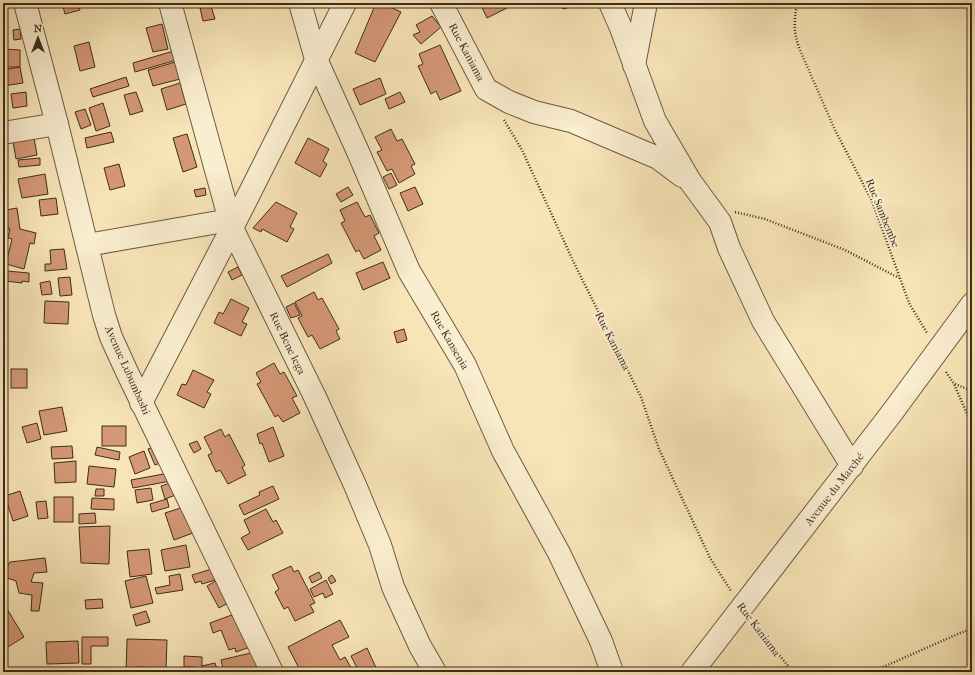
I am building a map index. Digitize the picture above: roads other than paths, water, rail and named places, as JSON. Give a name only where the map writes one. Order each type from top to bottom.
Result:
[{"type":"street","name":"Avenue Lubumbashi","points":[[25,3],[57,124],[104,315],[111,337],[141,403],[272,672]]},
{"type":"street","name":"Rue Bene lega","points":[[170,3],[231,224],[315,398],[355,485],[380,545],[393,587],[420,646],[435,672]]},
{"type":"street","name":"Rue Kansenia","points":[[300,3],[316,59],[359,154],[409,271],[465,365],[503,451],[559,553],[601,641],[612,672]]},
{"type":"street","points":[[141,403],[344,3]]},
{"type":"street","name":"Rue Kaniama","points":[[441,3],[486,88],[509,102],[534,112],[571,121],[658,158],[690,181]]},
{"type":"street","points":[[610,3],[621,28],[655,121],[690,181],[720,222],[729,248],[763,321],[852,466]]},
{"type":"street","points":[[634,66],[646,3]]},
{"type":"street","points":[[3,133],[57,124]]},
{"type":"street","points":[[87,245],[231,224]]},
{"type":"street","name":"Avenue du Marché","points":[[692,672],[892,414],[972,304]]}]
